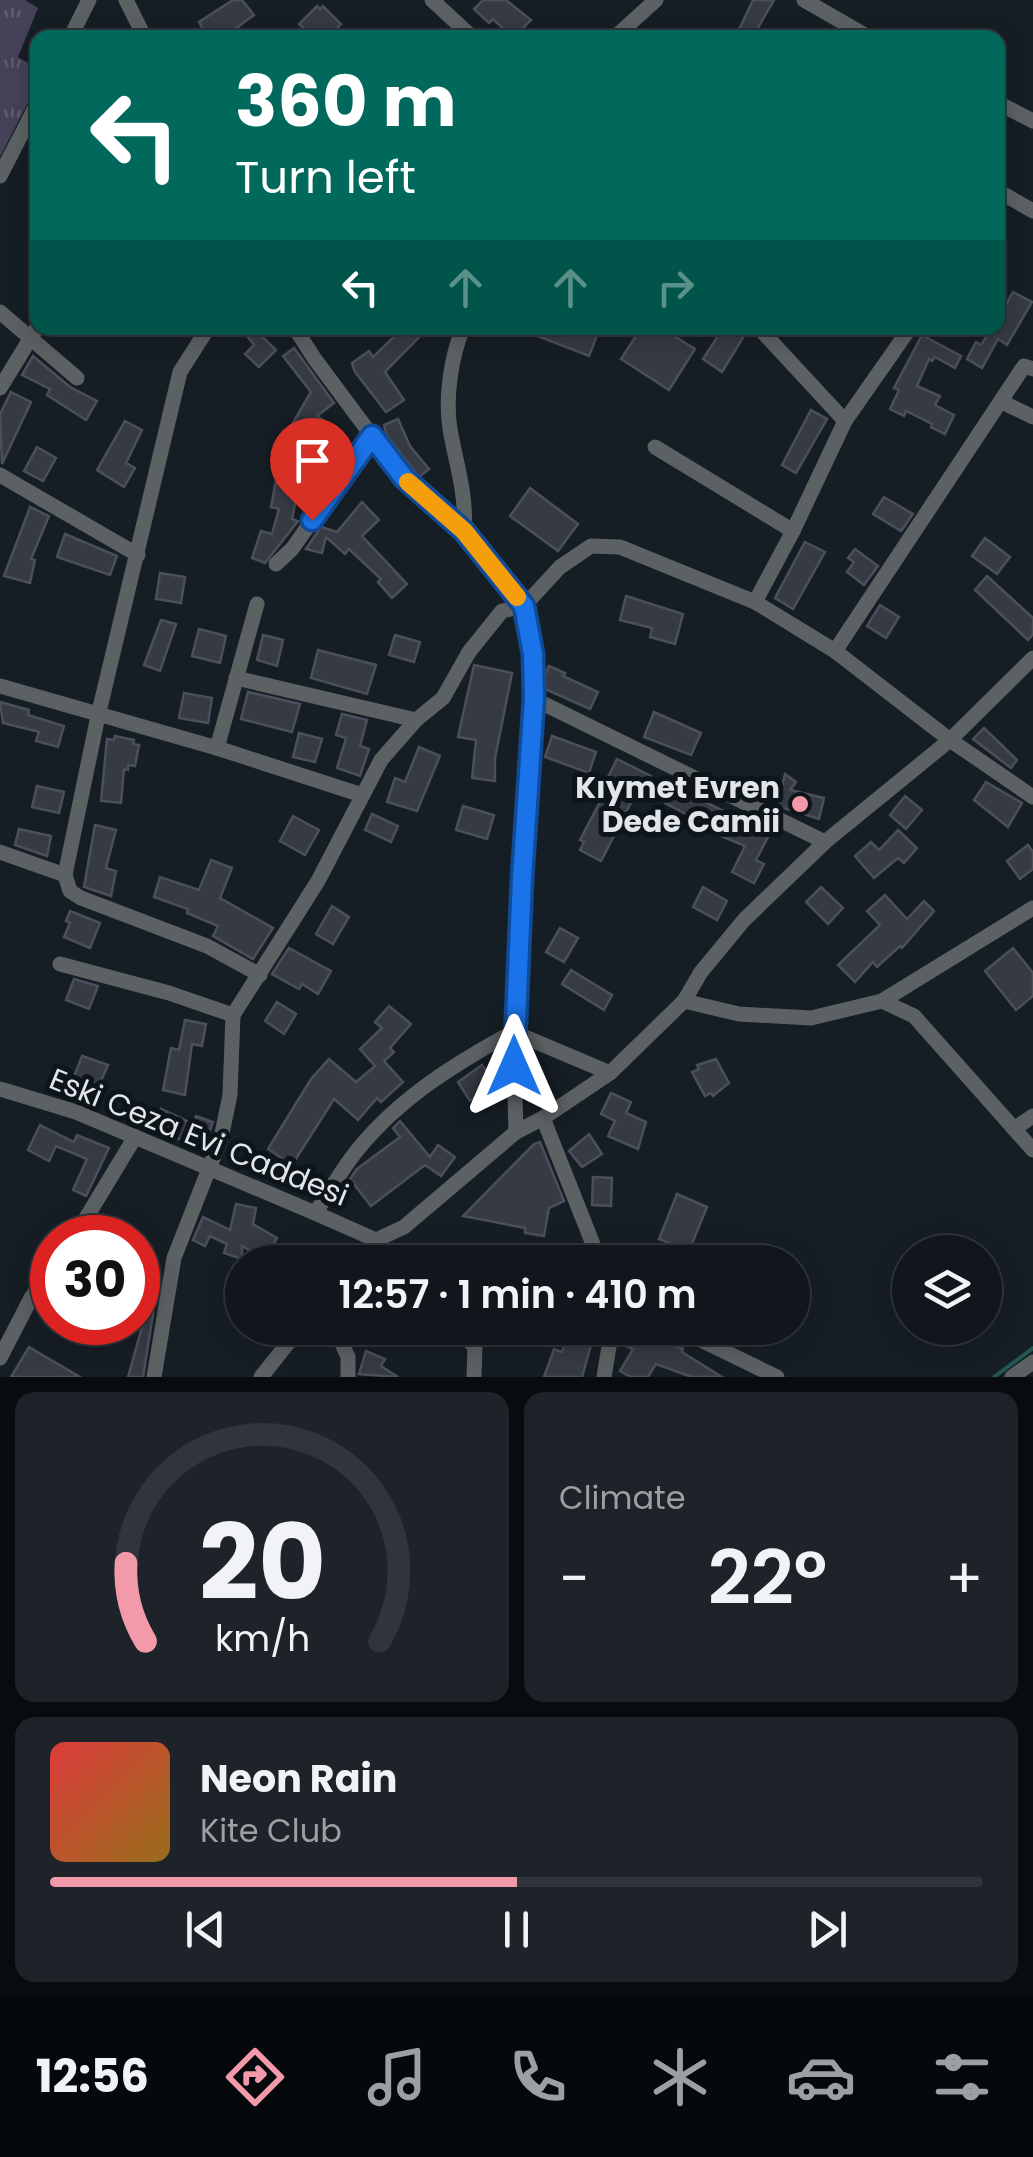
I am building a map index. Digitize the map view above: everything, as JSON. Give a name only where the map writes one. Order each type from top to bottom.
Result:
[{"type":"street","points":[[74,30],[89,0]]},
{"type":"street","points":[[126,0],[142,30]]},
{"type":"street","points":[[432,0],[464,30]]},
{"type":"street","points":[[623,30],[656,0]]},
{"type":"street","points":[[804,0],[855,30]]},
{"type":"street","points":[[836,30],[840,22]]},
{"type":"street","points":[[1005,107],[1033,121]]},
{"type":"street","points":[[0,176],[30,118]]},
{"type":"street","points":[[1005,195],[1033,212]]},
{"type":"street","points":[[0,312],[30,329]]},
{"type":"street","points":[[0,388],[31,335]]},
{"type":"street","points":[[37,335],[77,378]]},
{"type":"street","points":[[204,335],[180,372],[98,716],[65,876],[70,892],[81,898],[207,946],[260,974]]},
{"type":"street","points":[[300,335],[404,478],[464,531],[524,606],[533,654],[534,699],[514,1032],[516,1132]]},
{"type":"street","points":[[462,335],[449,395],[449,425],[466,504],[464,531]]},
{"type":"street","points":[[766,335],[845,420]]},
{"type":"street","points":[[755,602],[794,531],[845,420],[903,335]]},
{"type":"street","points":[[835,651],[1024,366],[1033,369]]},
{"type":"street","points":[[1002,402],[1033,417]]},
{"type":"street","points":[[276,564],[292,549],[372,436]]},
{"type":"street","points":[[656,446],[794,531]]},
{"type":"street","points":[[0,474],[138,555]]},
{"type":"street","points":[[154,1377],[174,1258],[221,1138],[230,1095],[233,1015],[318,881],[381,760],[416,720],[443,698],[469,652],[502,610],[524,606],[560,567],[591,546],[620,547],[755,602],[835,651],[950,740],[1033,797]]},
{"type":"street","points":[[216,748],[257,604]]},
{"type":"street","points":[[371,1245],[404,1228],[516,1132],[610,1073],[684,1000],[744,920],[825,842],[950,740],[1033,658]]},
{"type":"street","points":[[236,678],[416,720]]},
{"type":"street","points":[[0,686],[362,794]]},
{"type":"street","points":[[534,699],[825,842]]},
{"type":"street","points":[[0,852],[65,876]]},
{"type":"street","points":[[684,1000],[739,1014],[811,1018],[882,1001],[1033,908]]},
{"type":"street","points":[[60,964],[169,993],[233,1015]]},
{"type":"street","points":[[882,1001],[914,1016],[1033,1150]]},
{"type":"street","points":[[514,1032],[610,1073]]},
{"type":"street","points":[[316,1213],[358,1149],[402,1102],[466,1058],[514,1032]]},
{"type":"street","name":"Eski Ceza Evi Caddesi","points":[[0,1089],[76,1112],[376,1240]]},
{"type":"street","points":[[1014,1129],[1033,1116]]},
{"type":"street","points":[[543,1118],[593,1245]]},
{"type":"street","points":[[88,1215],[135,1136]]},
{"type":"street","points":[[376,1240],[381,1245]]},
{"type":"street","points":[[0,1358],[30,1300]]},
{"type":"street","points":[[261,1377],[286,1345]]},
{"type":"street","points":[[342,1345],[348,1358],[348,1377]]},
{"type":"street","points":[[472,1345],[474,1377]]},
{"type":"street","points":[[604,1377],[609,1345]]},
{"type":"street","points":[[710,1345],[770,1375]]},
{"type":"street","points":[[1012,1377],[1033,1362]]},
{"type":"green space","points":[[0,0],[25,0],[38,8],[18,57],[30,64],[30,99],[0,157]]},
{"type":"building","points":[[233,0],[242,0],[254,15],[234,30],[204,30],[199,22]]},
{"type":"building","points":[[483,0],[506,0],[531,20],[521,30],[505,30],[493,19],[489,23],[474,9]]},
{"type":"building","points":[[753,0],[774,0],[757,30],[739,30]]},
{"type":"building","points":[[317,6],[323,6],[341,24],[335,30],[306,30],[299,24]]},
{"type":"building","points":[[1013,292],[1032,302],[1007,345],[998,339],[982,368],[967,359],[976,342],[981,345],[987,335],[1005,335],[1005,306]]},
{"type":"building","points":[[246,335],[260,335],[276,350],[259,367],[245,354],[254,345]]},
{"type":"building","points":[[396,335],[421,335],[385,372],[404,400],[386,412],[352,363],[369,351],[373,357]]},
{"type":"building","points":[[535,335],[597,335],[589,356]]},
{"type":"building","points":[[636,335],[672,335],[695,349],[669,390],[621,359]]},
{"type":"building","points":[[718,335],[744,336],[722,372],[703,359]]},
{"type":"building","points":[[922,335],[961,356],[955,368],[935,357],[929,359],[917,386],[940,396],[935,405],[954,415],[945,434],[906,411],[904,416],[890,409],[899,390],[894,388]]},
{"type":"building","points":[[294,348],[334,403],[317,416],[325,421],[312,444],[287,433],[311,392],[283,356]]},
{"type":"building","points":[[33,356],[70,387],[97,401],[86,420],[47,395],[50,389],[22,375]]},
{"type":"building","points":[[11,392],[31,402],[2,464],[0,414]]},
{"type":"building","points":[[811,410],[827,419],[796,473],[782,465]]},
{"type":"building","points":[[398,419],[410,446],[429,469],[419,477],[387,436],[384,425]]},
{"type":"building","points":[[125,421],[142,430],[126,463],[135,468],[124,487],[97,470]]},
{"type":"building","points":[[37,447],[56,458],[43,481],[24,471]]},
{"type":"building","points":[[276,480],[299,485],[292,519],[298,521],[265,563],[252,558],[261,531],[272,534],[279,509],[271,507]]},
{"type":"building","points":[[530,488],[578,524],[558,551],[510,516]]},
{"type":"building","points":[[884,497],[913,514],[901,531],[873,514]]},
{"type":"building","points":[[362,502],[379,520],[362,536],[407,584],[392,598],[378,582],[381,579],[349,549],[345,554],[326,537],[322,553],[306,549],[321,527],[337,532]]},
{"type":"building","points":[[30,507],[49,516],[31,559],[35,560],[30,583],[4,576]]},
{"type":"building","points":[[65,534],[117,556],[110,575],[57,557]]},
{"type":"building","points":[[985,538],[1010,557],[997,574],[972,556]]},
{"type":"building","points":[[805,542],[825,552],[793,609],[775,598]]},
{"type":"building","points":[[855,549],[878,566],[864,585],[847,572],[854,562],[848,558]]},
{"type":"building","points":[[160,573],[185,577],[181,603],[156,599]]},
{"type":"building","points":[[987,576],[1033,618],[1033,634],[1028,640],[975,590]]},
{"type":"building","points":[[626,596],[683,614],[675,644],[650,637],[652,628],[620,620]]},
{"type":"building","points":[[880,605],[899,617],[886,638],[867,626]]},
{"type":"building","points":[[161,620],[176,624],[160,671],[144,665]]},
{"type":"building","points":[[199,629],[226,636],[220,663],[192,656]]},
{"type":"building","points":[[263,635],[283,640],[277,666],[257,660]]},
{"type":"building","points":[[395,635],[420,642],[414,662],[389,655]]},
{"type":"building","points":[[318,650],[376,665],[367,694],[311,678]]},
{"type":"building","points":[[474,665],[512,673],[495,758],[495,781],[472,778],[476,740],[458,737]]},
{"type":"building","points":[[549,666],[598,692],[590,709],[545,689]]},
{"type":"building","points":[[248,692],[300,704],[292,732],[241,719]]},
{"type":"building","points":[[184,693],[212,698],[208,723],[179,718]]},
{"type":"building","points":[[0,702],[64,726],[58,747],[36,741],[39,732],[3,723]]},
{"type":"building","points":[[654,712],[701,733],[691,755],[644,737]]},
{"type":"building","points":[[342,714],[367,720],[360,746],[369,749],[360,776],[337,768],[346,738],[336,735]]},
{"type":"building","points":[[984,728],[1017,760],[1011,768],[973,739]]},
{"type":"building","points":[[299,733],[322,739],[315,762],[293,757]]},
{"type":"building","points":[[115,736],[139,745],[135,766],[124,769],[121,803],[101,801],[107,739],[114,740]]},
{"type":"building","points":[[552,736],[596,752],[589,773],[545,757]]},
{"type":"building","points":[[419,747],[440,756],[417,811],[387,802],[395,778],[405,782]]},
{"type":"building","points":[[617,759],[651,776],[642,793],[637,791],[601,861],[580,850],[584,842],[580,840],[612,779],[608,777]]},
{"type":"building","name":"Kıymet Evren Dede Camii","points":[[785,774],[796,782],[790,790],[824,798],[819,819],[777,806]]},
{"type":"building","points":[[986,782],[1022,803],[1008,827],[974,800]]},
{"type":"building","points":[[37,786],[64,792],[59,813],[32,807]]},
{"type":"building","points":[[673,787],[770,833],[756,860],[764,864],[754,883],[732,872],[745,846],[693,824],[695,819],[665,803]]},
{"type":"building","points":[[905,796],[922,810],[906,829],[890,815]]},
{"type":"building","points":[[463,806],[494,815],[487,839],[456,830]]},
{"type":"building","points":[[372,814],[398,826],[391,842],[365,830]]},
{"type":"building","points":[[293,816],[319,830],[305,855],[280,841]]},
{"type":"building","points":[[95,825],[116,830],[106,868],[116,871],[111,896],[84,887]]},
{"type":"building","points":[[19,829],[51,836],[47,856],[15,845]]},
{"type":"building","points":[[898,830],[917,848],[904,863],[898,858],[874,878],[855,856],[871,842],[879,850]]},
{"type":"building","points":[[1028,845],[1033,852],[1033,869],[1020,879],[1007,861]]},
{"type":"building","points":[[211,860],[232,868],[220,898],[273,928],[253,959],[213,936],[218,926],[187,913],[188,909],[154,897],[160,877],[199,890]]},
{"type":"building","points":[[703,887],[727,901],[717,920],[693,907]]},
{"type":"building","points":[[821,887],[843,908],[828,924],[806,902]]},
{"type":"building","points":[[885,895],[907,919],[924,901],[934,911],[902,948],[877,967],[873,962],[855,982],[838,965],[880,925],[867,911]]},
{"type":"building","points":[[332,906],[349,917],[333,944],[316,934]]},
{"type":"building","points":[[70,911],[100,923],[90,948],[64,937]]},
{"type":"building","points":[[560,928],[578,938],[564,962],[546,952]]},
{"type":"building","points":[[289,948],[331,971],[318,994],[272,974]]},
{"type":"building","points":[[1013,948],[1033,973],[1033,996],[1016,1010],[985,971]]},
{"type":"building","points":[[571,970],[612,995],[604,1010],[562,984]]},
{"type":"building","points":[[74,979],[98,986],[89,1009],[66,1000]]},
{"type":"building","points":[[277,1002],[296,1014],[284,1034],[265,1021]]},
{"type":"building","points":[[389,1006],[411,1024],[384,1061],[403,1082],[381,1102],[377,1098],[358,1120],[334,1099],[292,1165],[268,1149],[311,1079],[329,1059],[356,1082],[375,1066],[360,1049],[382,1028],[375,1022]]},
{"type":"building","points":[[185,1020],[206,1024],[202,1046],[192,1044],[185,1095],[163,1090],[171,1048],[179,1050]]},
{"type":"building","points":[[82,1056],[108,1065],[98,1088],[73,1079]]},
{"type":"building","points":[[716,1059],[729,1083],[713,1096],[705,1096],[692,1072],[699,1069],[697,1065]]},
{"type":"building","points":[[482,1065],[495,1083],[470,1101],[458,1082]]},
{"type":"building","points":[[611,1093],[631,1102],[626,1113],[646,1122],[638,1149],[608,1136],[615,1121],[601,1114]]},
{"type":"building","points":[[161,1109],[193,1124],[196,1116],[213,1122],[203,1149],[152,1128]]},
{"type":"building","points":[[400,1121],[430,1157],[438,1145],[455,1157],[441,1176],[425,1165],[371,1206],[350,1179],[357,1169],[400,1137],[393,1128]]},
{"type":"building","points":[[40,1125],[74,1142],[77,1135],[109,1148],[86,1196],[73,1190],[87,1159],[56,1146],[49,1161],[28,1150]]},
{"type":"building","points":[[589,1134],[602,1154],[582,1167],[569,1151]]},
{"type":"building","points":[[540,1142],[564,1201],[549,1208],[544,1236],[525,1233],[525,1228],[463,1216],[534,1144]]},
{"type":"building","points":[[593,1177],[612,1178],[611,1206],[592,1205]]},
{"type":"building","points":[[677,1194],[707,1207],[691,1245],[674,1245],[659,1239]]},
{"type":"building","points":[[236,1204],[256,1208],[253,1224],[277,1238],[273,1245],[227,1245],[210,1236],[205,1246],[193,1240],[203,1217],[230,1230]]},
{"type":"building","points":[[137,1345],[148,1345],[143,1377],[128,1377]]},
{"type":"building","points":[[564,1345],[591,1345],[582,1377],[544,1377],[554,1349],[562,1352]]},
{"type":"building","points":[[623,1345],[671,1345],[722,1377],[692,1377],[656,1364],[648,1377],[631,1377],[620,1371],[633,1349]]},
{"type":"building","points":[[29,1347],[80,1377],[11,1377]]},
{"type":"building","points":[[366,1351],[385,1359],[381,1366],[398,1377],[359,1374]]},
{"type":"waterway","points":[[994,1377],[1033,1348]]},
{"type":"slow traffic","points":[[408,482],[464,531],[517,597]]},
{"type":"place","name":"Kıymet Evren Dede Camii","points":[[800,804]]},
{"type":"route","points":[[312,520],[372,436],[404,478],[464,531],[524,606],[533,654],[534,699],[514,1066]]}]
